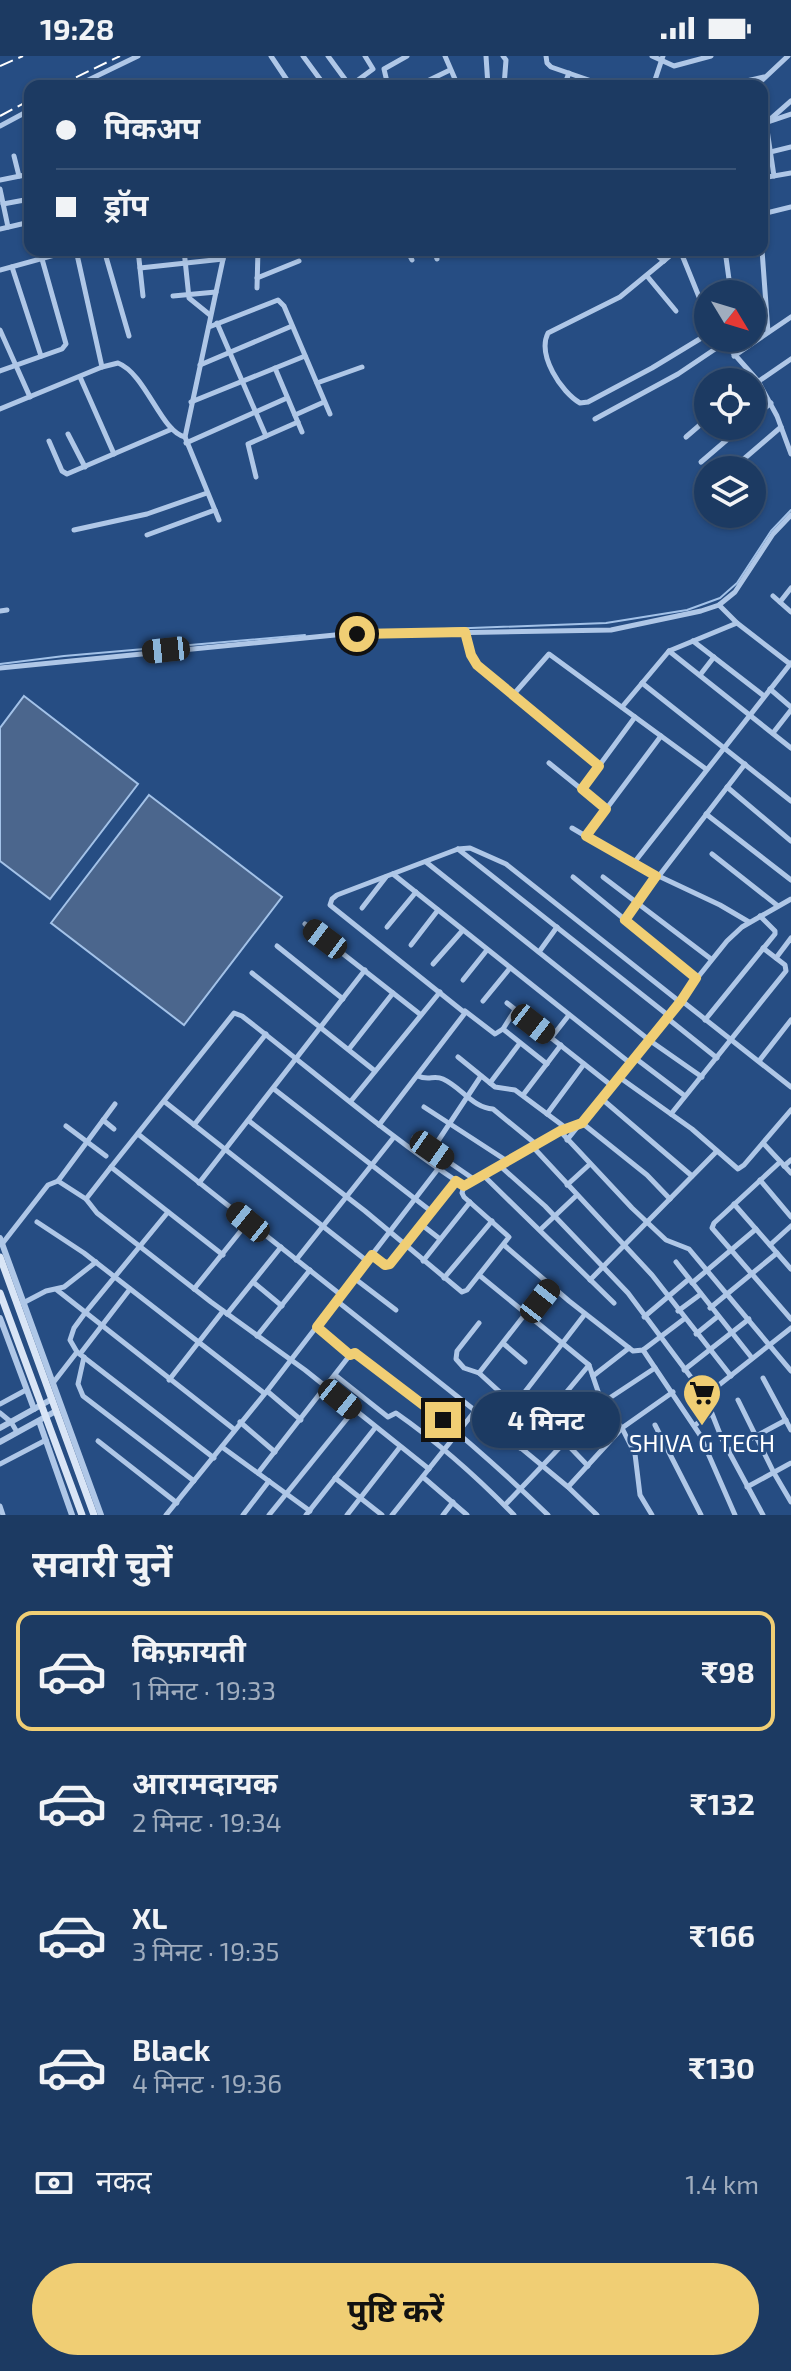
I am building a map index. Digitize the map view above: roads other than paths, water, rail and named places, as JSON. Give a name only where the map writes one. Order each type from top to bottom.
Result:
[{"type":"main road","points":[[0,1257],[94,1515]]},
{"type":"main road","points":[[0,1293],[42,1419],[82,1515]]},
{"type":"street","points":[[88,80],[138,56]]},
{"type":"street","points":[[271,56],[287,80]]},
{"type":"street","points":[[303,56],[321,80]]},
{"type":"street","points":[[328,56],[346,80]]},
{"type":"street","points":[[358,80],[373,69],[367,56]]},
{"type":"street","points":[[387,80],[384,69],[405,56]]},
{"type":"street","points":[[445,56],[455,80]]},
{"type":"street","points":[[486,56],[488,80]]},
{"type":"street","points":[[503,56],[506,60],[504,80]]},
{"type":"street","points":[[546,56],[551,67],[589,80]]},
{"type":"street","points":[[652,56],[682,65],[711,56]]},
{"type":"street","points":[[762,80],[788,56]]},
{"type":"street","points":[[655,80],[662,59]]},
{"type":"street","points":[[429,80],[450,70]]},
{"type":"street","points":[[566,80],[569,73]]},
{"type":"street","points":[[752,80],[765,77]]},
{"type":"street","points":[[768,120],[791,101]]},
{"type":"street","points":[[0,126],[24,113]]},
{"type":"street","points":[[768,122],[791,114]]},
{"type":"street","points":[[768,142],[774,176]]},
{"type":"street","points":[[770,152],[791,147]]},
{"type":"street","points":[[14,156],[19,176]]},
{"type":"street","points":[[768,177],[791,173]]},
{"type":"street","points":[[0,180],[24,175]]},
{"type":"street","points":[[0,192],[8,227]]},
{"type":"street","points":[[3,204],[24,200]]},
{"type":"street","points":[[768,213],[791,207]]},
{"type":"street","points":[[0,229],[24,223]]},
{"type":"street","points":[[0,270],[53,256]]},
{"type":"street","points":[[75,256],[102,367]]},
{"type":"street","points":[[106,256],[129,336]]},
{"type":"street","points":[[139,256],[143,296]]},
{"type":"street","points":[[184,256],[191,301],[210,315]]},
{"type":"street","points":[[219,520],[185,440],[224,256]]},
{"type":"street","points":[[257,288],[258,256]]},
{"type":"street","points":[[410,256],[412,260]]},
{"type":"street","points":[[658,256],[664,261]]},
{"type":"street","points":[[671,256],[620,297],[551,331],[546,337],[545,346],[552,369],[580,403],[588,402],[694,342]]},
{"type":"street","points":[[682,256],[694,286]]},
{"type":"street","points":[[726,256],[729,280]]},
{"type":"street","points":[[762,256],[768,332]]},
{"type":"street","points":[[0,371],[62,349],[67,341],[42,259]]},
{"type":"street","points":[[140,268],[223,259]]},
{"type":"street","points":[[257,278],[299,261]]},
{"type":"street","points":[[12,267],[41,356]]},
{"type":"street","points":[[647,276],[676,311]]},
{"type":"street","points":[[173,296],[216,292]]},
{"type":"street","points":[[208,327],[274,300],[284,306],[330,414]]},
{"type":"street","points":[[737,354],[791,317]]},
{"type":"street","points":[[217,323],[266,436]]},
{"type":"street","points":[[199,366],[292,326]]},
{"type":"street","points":[[0,330],[30,397]]},
{"type":"street","points":[[595,419],[678,374],[707,352]]},
{"type":"street","points":[[735,352],[747,368]]},
{"type":"street","points":[[191,402],[305,356]]},
{"type":"street","points":[[766,374],[791,359]]},
{"type":"street","points":[[0,409],[118,363],[136,377],[172,429],[185,440]]},
{"type":"street","points":[[317,383],[362,367]]},
{"type":"street","points":[[275,368],[302,432]]},
{"type":"street","points":[[80,377],[114,454]]},
{"type":"street","points":[[766,396],[791,454]]},
{"type":"street","points":[[185,440],[287,398]]},
{"type":"street","points":[[295,415],[324,402]]},
{"type":"street","points":[[766,407],[771,403]]},
{"type":"street","points":[[256,477],[247,447],[250,442],[298,422]]},
{"type":"street","points":[[747,456],[781,427]]},
{"type":"street","points":[[49,441],[64,474],[172,429]]},
{"type":"street","points":[[686,437],[694,430]]},
{"type":"street","points":[[68,434],[85,467]]},
{"type":"street","points":[[708,456],[727,440]]},
{"type":"street","points":[[74,530],[147,514],[207,493]]},
{"type":"street","points":[[147,535],[215,510]]},
{"type":"street","points":[[0,668],[335,635],[611,630],[719,605],[735,592],[773,534],[791,515]]},
{"type":"street","points":[[780,602],[791,588]]},
{"type":"street","points":[[773,596],[791,612]]},
{"type":"street","points":[[633,864],[723,746],[791,664],[737,623],[719,605]]},
{"type":"street","points":[[0,611],[7,610]]},
{"type":"street","points":[[622,707],[669,651],[737,623]]},
{"type":"street","points":[[465,632],[473,661],[599,766]]},
{"type":"street","points":[[693,641],[764,696]]},
{"type":"street","points":[[669,651],[791,748]]},
{"type":"street","points":[[513,695],[549,654],[706,769]]},
{"type":"street","points":[[700,675],[714,657]]},
{"type":"street","points":[[642,683],[791,801]]},
{"type":"street","points":[[770,689],[791,709],[773,733]]},
{"type":"street","points":[[582,789],[635,717]]},
{"type":"street","points":[[586,836],[661,736]]},
{"type":"street","points":[[549,763],[606,809]]},
{"type":"street","points":[[625,920],[745,764]]},
{"type":"street","points":[[727,787],[791,841]]},
{"type":"street","points":[[706,814],[791,880]]},
{"type":"street","points":[[572,828],[633,864],[720,905],[750,923]]},
{"type":"street","points":[[515,1010],[503,1029],[495,1034],[330,905],[332,899],[458,849],[470,848],[506,864],[791,1087]]},
{"type":"street","points":[[458,849],[717,1058]]},
{"type":"street","points":[[712,854],[778,906]]},
{"type":"street","points":[[426,862],[649,1040],[702,1077]]},
{"type":"street","points":[[390,875],[416,892],[569,1015],[685,1096]]},
{"type":"street","points":[[362,908],[390,875]]},
{"type":"street","points":[[573,877],[696,978]]},
{"type":"street","points":[[603,877],[711,959]]},
{"type":"street","points":[[387,927],[416,892]]},
{"type":"street","points":[[567,1140],[735,932],[791,899]]},
{"type":"street","points":[[411,945],[438,910]]},
{"type":"street","points":[[705,1020],[775,931],[760,916]]},
{"type":"street","points":[[305,924],[421,1015]]},
{"type":"street","points":[[539,952],[557,927]]},
{"type":"street","points":[[433,964],[463,930]]},
{"type":"street","points":[[776,958],[791,938]]},
{"type":"street","points":[[277,946],[343,999]]},
{"type":"street","points":[[671,1114],[789,970],[763,948]]},
{"type":"street","points":[[463,980],[487,950]]},
{"type":"street","points":[[483,1001],[510,968]]},
{"type":"street","points":[[199,1183],[365,970]]},
{"type":"street","points":[[252,973],[375,1071]]},
{"type":"street","points":[[351,1101],[440,992]]},
{"type":"street","points":[[349,1049],[393,993]]},
{"type":"street","points":[[507,1003],[612,1086]]},
{"type":"street","points":[[379,1125],[464,1018],[462,1009]]},
{"type":"street","points":[[86,1199],[231,1015],[238,1013],[394,1137],[464,1186]]},
{"type":"street","points":[[551,1038],[569,1015]]},
{"type":"street","points":[[759,1061],[791,1020]]},
{"type":"street","points":[[503,1029],[547,1064]]},
{"type":"street","points":[[783,1031],[791,1037]]},
{"type":"street","points":[[194,1125],[266,1034]]},
{"type":"street","points":[[490,1083],[520,1043]]},
{"type":"street","points":[[523,1095],[561,1045]]},
{"type":"street","points":[[458,1057],[499,1089],[511,1088],[523,1095],[564,1130],[567,1140],[666,1240],[689,1249],[791,1371]]},
{"type":"street","points":[[547,1114],[584,1064]]},
{"type":"street","points":[[418,1076],[424,1079],[440,1077],[484,1108],[493,1109],[535,1146],[567,1185],[625,1245],[731,1376]]},
{"type":"street","points":[[432,1150],[481,1076]]},
{"type":"street","points":[[619,1077],[692,1129],[738,1169],[791,1110]]},
{"type":"street","points":[[274,1089],[432,1212]]},
{"type":"street","points":[[602,1099],[693,1176]]},
{"type":"street","points":[[165,1102],[367,1261]]},
{"type":"street","points":[[101,1515],[1,1241],[48,1185],[58,1181],[115,1104]]},
{"type":"street","points":[[424,1107],[507,1161]]},
{"type":"street","points":[[103,1120],[114,1129]]},
{"type":"street","points":[[249,1121],[464,1293],[509,1237],[462,1193],[464,1186],[582,1123]]},
{"type":"street","points":[[582,1123],[647,1175],[670,1199]]},
{"type":"street","points":[[66,1126],[106,1156]]},
{"type":"street","points":[[138,1134],[310,1270],[339,1298],[568,1487],[597,1515]]},
{"type":"street","points":[[296,1260],[394,1137]]},
{"type":"street","points":[[414,1138],[475,1180]]},
{"type":"street","points":[[763,1143],[791,1173]]},
{"type":"street","points":[[590,1280],[717,1151]]},
{"type":"street","points":[[791,1160],[760,1180],[712,1228],[791,1319]]},
{"type":"street","points":[[567,1185],[590,1164]]},
{"type":"street","points":[[499,1165],[555,1216],[625,1289],[705,1396],[728,1451],[763,1515]]},
{"type":"street","points":[[111,1167],[223,1255]]},
{"type":"street","points":[[166,1515],[266,1392],[438,1169]]},
{"type":"street","points":[[483,1175],[614,1303]]},
{"type":"street","points":[[760,1180],[791,1217]]},
{"type":"street","points":[[58,1181],[86,1199],[97,1213],[429,1469]]},
{"type":"street","points":[[372,1255],[387,1265],[456,1181]]},
{"type":"street","points":[[541,1229],[577,1195]]},
{"type":"street","points":[[423,1261],[470,1202]]},
{"type":"street","points":[[734,1204],[791,1269]]},
{"type":"street","points":[[168,1212],[85,1313],[70,1335],[71,1346],[214,1458]]},
{"type":"street","points":[[444,1278],[492,1221]]},
{"type":"street","points":[[37,1222],[96,1262],[301,1420]]},
{"type":"street","points":[[194,1289],[248,1222]]},
{"type":"street","points":[[422,1225],[440,1239]]},
{"type":"street","points":[[770,1245],[791,1226]]},
{"type":"street","points":[[644,1317],[707,1271],[756,1229]]},
{"type":"street","points":[[504,1245],[629,1348],[643,1350],[684,1319]]},
{"type":"street","points":[[169,1380],[281,1247]]},
{"type":"street","points":[[710,1308],[777,1253]]},
{"type":"street","points":[[23,1303],[46,1291],[57,1290],[96,1262]]},
{"type":"street","points":[[676,1262],[752,1358]]},
{"type":"street","points":[[257,1336],[310,1270]]},
{"type":"street","points":[[479,1275],[589,1365],[602,1403],[622,1428],[635,1454],[643,1504],[652,1515]]},
{"type":"street","points":[[354,1278],[396,1310]]},
{"type":"street","points":[[253,1282],[282,1306]]},
{"type":"street","points":[[479,1373],[551,1286]]},
{"type":"street","points":[[53,1383],[80,1355],[130,1289]]},
{"type":"street","points":[[57,1290],[235,1430]]},
{"type":"street","points":[[678,1311],[701,1294]]},
{"type":"street","points":[[497,1428],[585,1314]]},
{"type":"street","points":[[696,1334],[717,1317]]},
{"type":"street","points":[[0,1318],[26,1390],[38,1407]]},
{"type":"street","points":[[684,1370],[749,1319]]},
{"type":"street","points":[[479,1323],[455,1355],[459,1364],[479,1373],[515,1406]]},
{"type":"street","points":[[317,1327],[350,1355]]},
{"type":"street","points":[[705,1396],[791,1328]]},
{"type":"street","points":[[504,1344],[525,1362]]},
{"type":"street","points":[[593,1376],[629,1348]]},
{"type":"street","points":[[643,1350],[695,1425],[735,1515]]},
{"type":"street","points":[[258,1473],[350,1355],[355,1353],[458,1432],[548,1515]]},
{"type":"street","points":[[80,1355],[78,1384],[83,1396],[194,1481]]},
{"type":"street","points":[[520,1448],[589,1365]]},
{"type":"street","points":[[505,1505],[592,1417],[602,1403],[655,1368]]},
{"type":"street","points":[[335,1375],[388,1417],[398,1413],[444,1450],[514,1515]]},
{"type":"street","points":[[763,1378],[791,1430]]},
{"type":"street","points":[[0,1404],[26,1390]]},
{"type":"street","points":[[568,1487],[622,1428],[673,1392]]},
{"type":"street","points":[[0,1428],[52,1399]]},
{"type":"street","points":[[738,1400],[791,1502]]},
{"type":"street","points":[[269,1515],[354,1410]]},
{"type":"street","points":[[0,1442],[56,1411]]},
{"type":"street","points":[[392,1515],[475,1411]]},
{"type":"street","points":[[0,1413],[17,1432]]},
{"type":"street","points":[[695,1425],[711,1414]]},
{"type":"street","points":[[42,1419],[46,1440],[72,1515]]},
{"type":"street","points":[[728,1451],[786,1420]]},
{"type":"street","points":[[240,1422],[275,1452]]},
{"type":"street","points":[[655,1425],[701,1515]]},
{"type":"street","points":[[222,1447],[286,1493],[308,1513],[375,1428]]},
{"type":"street","points":[[0,1464],[46,1440]]},
{"type":"street","points":[[98,1441],[177,1503]]},
{"type":"street","points":[[565,1442],[588,1466]]},
{"type":"street","points":[[347,1515],[400,1447]]},
{"type":"street","points":[[747,1487],[791,1463]]},
{"type":"street","points":[[423,1477],[467,1515]]},
{"type":"street","points":[[335,1478],[382,1515]]},
{"type":"street","points":[[243,1515],[269,1481]]},
{"type":"street","points":[[443,1515],[453,1502]]},
{"type":"street","points":[[0,1506],[3,1515]]},
{"type":"water","points":[[24,696],[138,784],[50,899],[0,861],[0,728]]},
{"type":"water","points":[[149,795],[282,897],[184,1025],[51,923]]},
{"type":"waterway","points":[[340,633],[606,623],[687,610],[720,598],[737,583],[771,531],[791,510]]},
{"type":"waterway","points":[[0,664],[305,635]]},
{"type":"railway","points":[[0,66],[23,56]]},
{"type":"railway","points":[[70,80],[120,56]]},
{"type":"railway","points":[[0,116],[24,103]]},
{"type":"place","name":"SHIVA G TECH","points":[[702,1427]]}]
